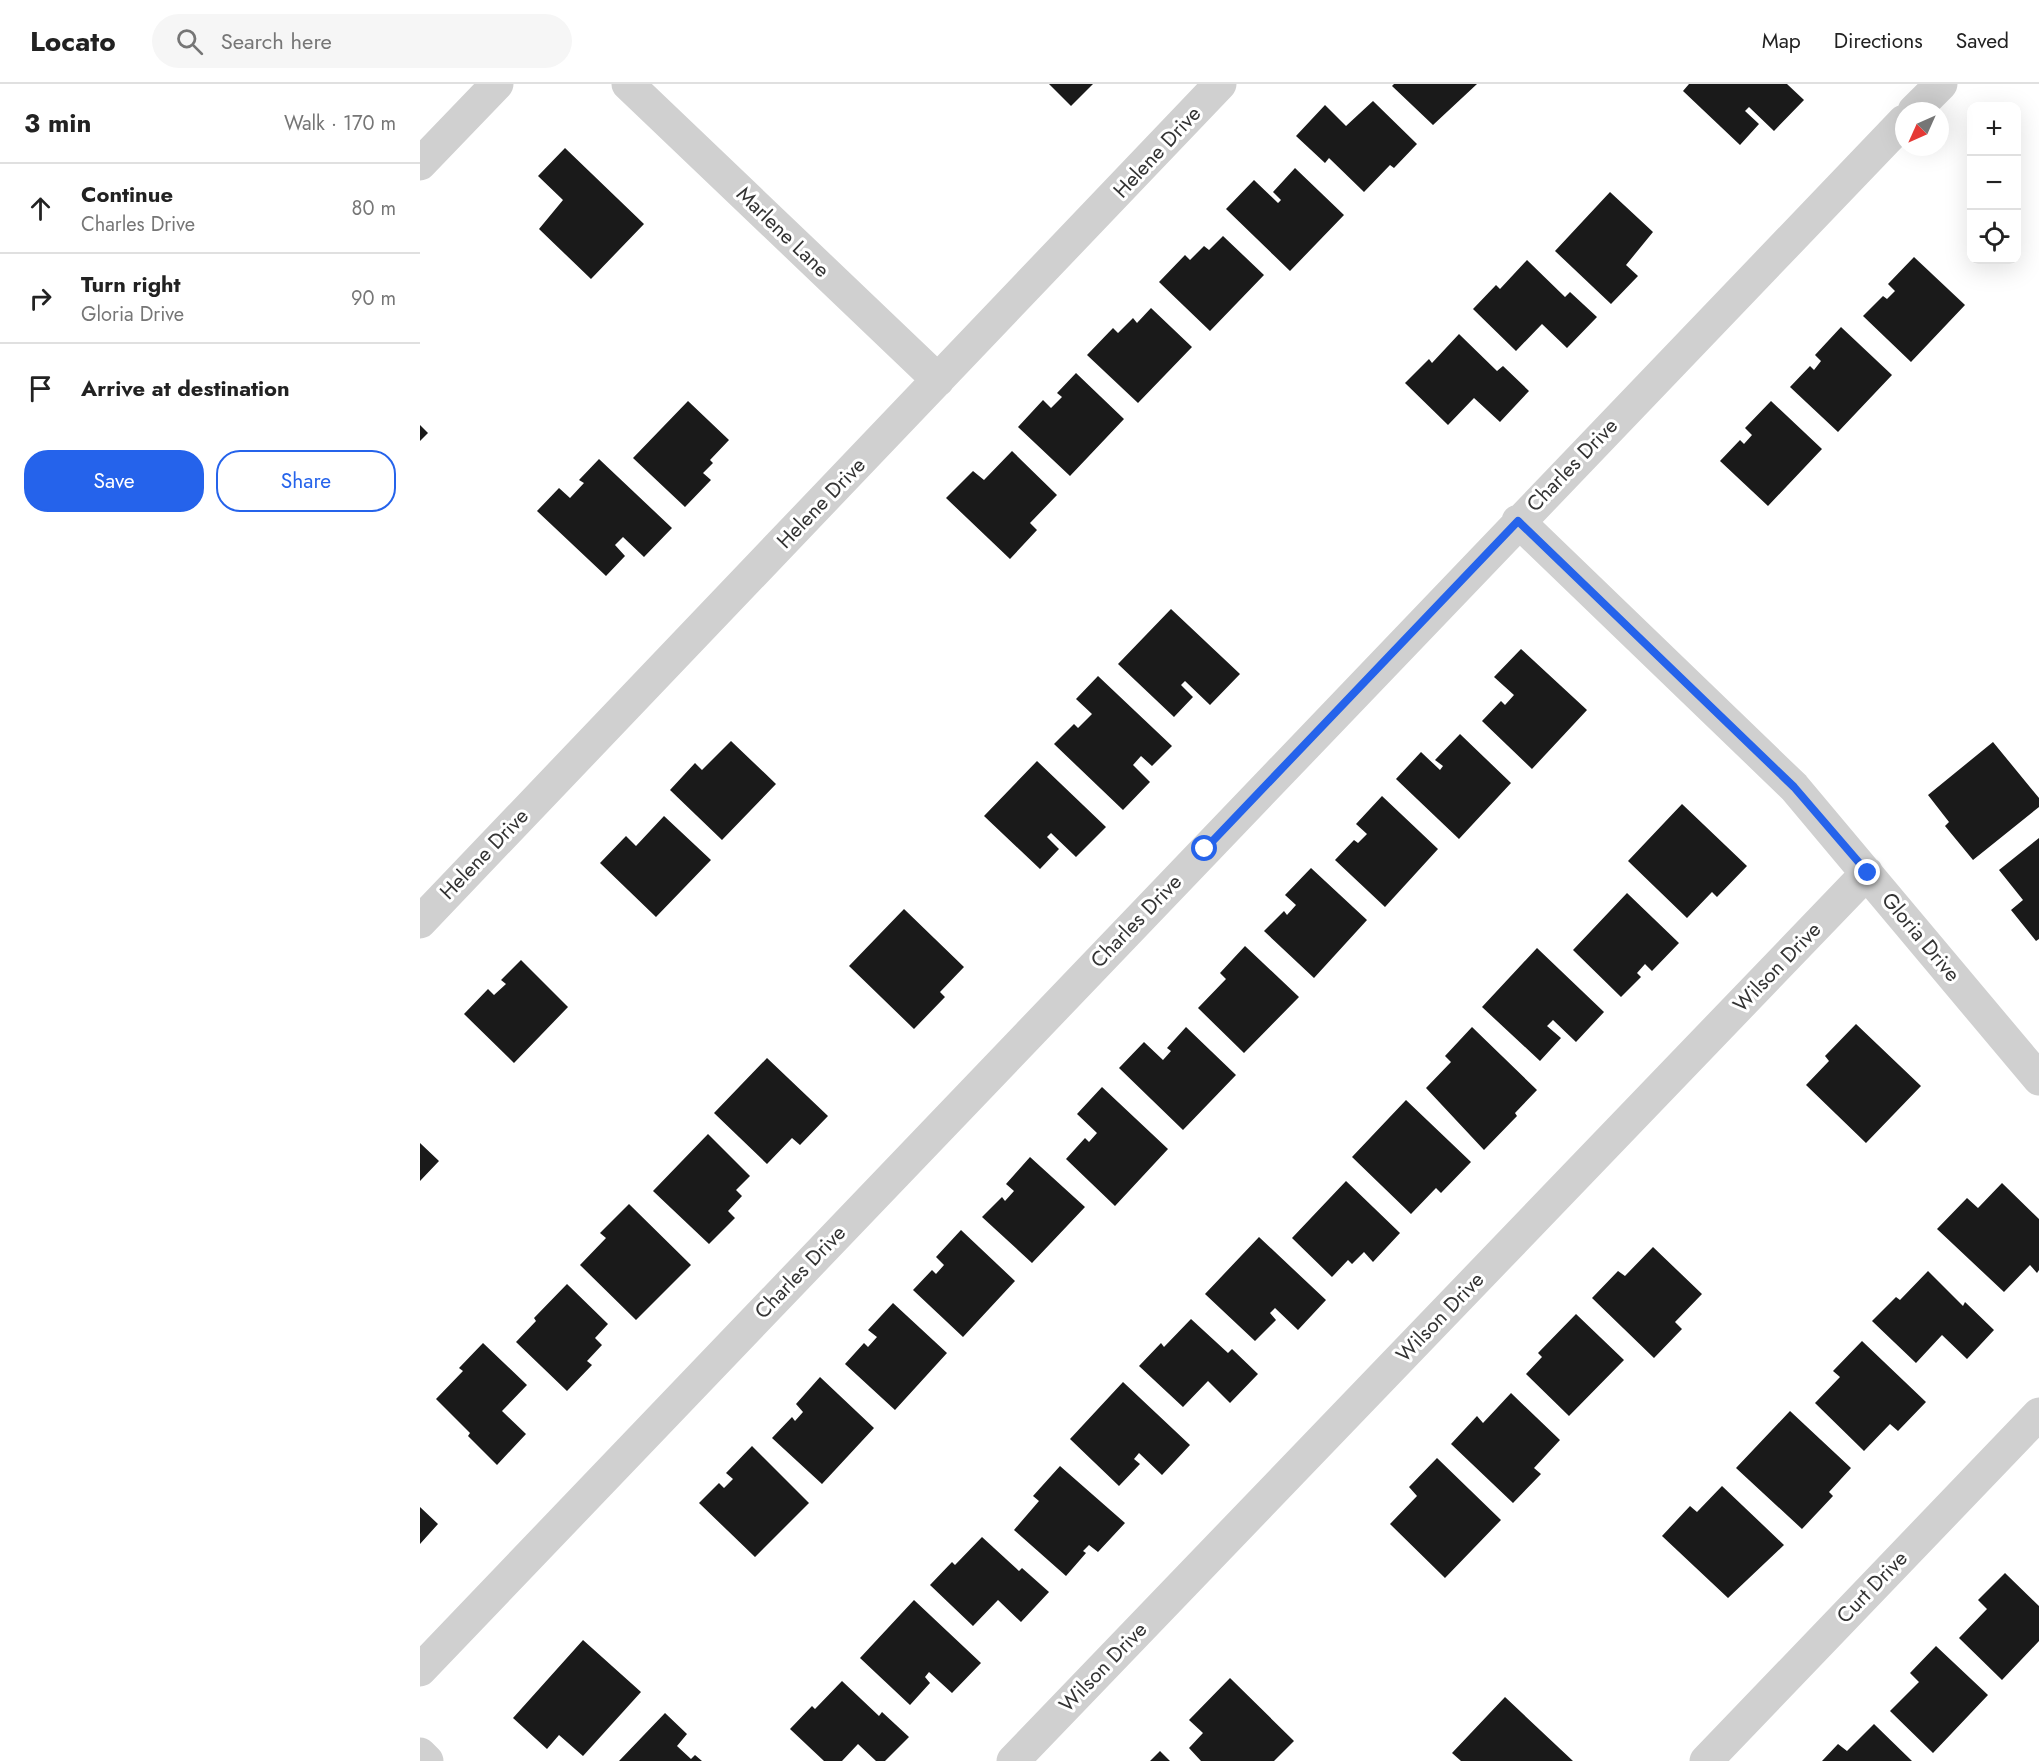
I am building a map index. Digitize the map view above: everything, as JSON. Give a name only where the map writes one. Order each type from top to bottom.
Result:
[{"type":"street","points":[[420,164],[497,84]]},
{"type":"street","name":"Marlene Lane","points":[[628,84],[938,380]]},
{"type":"street","name":"Helene Drive","points":[[420,921],[1220,84]]},
{"type":"street","points":[[1923,102],[1941,84]]},
{"type":"street","name":"Charles Drive","points":[[420,1670],[1518,521],[1895,130]]},
{"type":"street","name":"Gloria Drive","points":[[1518,521],[1794,787],[2039,1079]]},
{"type":"street","name":"Wilson Drive","points":[[1013,1761],[1868,873]]},
{"type":"street","name":"Curt Drive","points":[[1706,1761],[2039,1414]]},
{"type":"street","points":[[420,1754],[427,1761]]},
{"type":"building","points":[[1049,84],[1093,84],[1071,106]]},
{"type":"building","points":[[1394,84],[1477,84],[1433,125],[1392,86]]},
{"type":"building","points":[[1689,84],[1787,84],[1804,100],[1774,131],[1749,107],[1745,111],[1759,124],[1740,145],[1683,91]]},
{"type":"building","points":[[1373,101],[1417,144],[1394,168],[1390,165],[1364,192],[1329,158],[1325,163],[1296,136],[1325,105],[1346,126]]},
{"type":"building","points":[[565,148],[644,224],[591,279],[539,229],[563,200],[538,176]]},
{"type":"building","points":[[1295,168],[1344,215],[1290,271],[1226,209],[1254,180],[1278,203],[1281,200],[1273,192]]},
{"type":"building","points":[[1610,192],[1653,232],[1626,265],[1638,276],[1611,304],[1555,251]]},
{"type":"building","points":[[1223,236],[1264,275],[1210,331],[1159,282],[1185,255],[1190,260],[1204,246],[1209,250]]},
{"type":"building","points":[[1914,257],[1965,305],[1911,362],[1863,316],[1883,296],[1887,299],[1895,291],[1888,284]]},
{"type":"building","points":[[1527,260],[1565,297],[1570,292],[1597,317],[1567,348],[1542,324],[1516,351],[1473,309],[1496,285],[1500,289]]},
{"type":"building","points":[[1151,308],[1192,347],[1138,403],[1087,355],[1113,328],[1118,333],[1133,318],[1137,323]]},
{"type":"building","points":[[1841,327],[1892,375],[1838,432],[1790,387],[1810,366],[1814,370],[1821,361],[1815,355]]},
{"type":"building","points":[[1459,334],[1497,371],[1503,366],[1529,391],[1500,422],[1474,398],[1448,425],[1405,383],[1429,359],[1432,363]]},
{"type":"building","points":[[1076,373],[1124,419],[1070,476],[1018,427],[1043,400],[1051,408],[1062,397],[1057,393]]},
{"type":"building","points":[[688,401],[729,440],[710,460],[713,463],[703,473],[711,480],[685,507],[633,458]]},
{"type":"building","points":[[1771,401],[1822,449],[1768,506],[1720,461],[1740,440],[1744,444],[1752,435],[1745,428]]},
{"type":"building","points":[[420,425],[428,433],[420,441]]},
{"type":"building","points":[[1012,451],[1057,495],[1030,523],[1037,530],[1010,559],[946,498],[973,471],[984,480]]},
{"type":"building","points":[[599,459],[672,528],[644,557],[623,537],[615,545],[625,556],[606,576],[537,511],[559,488],[570,498],[584,483],[579,480]]},
{"type":"building","points":[[1171,609],[1240,674],[1210,705],[1185,681],[1181,685],[1193,697],[1174,717],[1118,664]]},
{"type":"building","points":[[1521,649],[1587,710],[1532,769],[1482,721],[1501,701],[1505,705],[1514,695],[1494,677]]},
{"type":"building","points":[[1098,676],[1172,746],[1152,766],[1141,756],[1133,765],[1150,782],[1123,810],[1054,744],[1074,724],[1078,728],[1092,714],[1076,699]]},
{"type":"building","points":[[1460,734],[1511,783],[1459,839],[1396,779],[1421,752],[1440,770],[1443,766],[1435,760]]},
{"type":"building","points":[[731,741],[776,784],[722,840],[670,790],[695,763],[702,770]]},
{"type":"building","points":[[1993,742],[2039,798],[2039,807],[1973,860],[1945,826],[1949,822],[1928,795]]},
{"type":"building","points":[[1037,761],[1106,827],[1076,857],[1051,833],[1047,837],[1059,849],[1040,869],[984,816]]},
{"type":"building","points":[[1382,796],[1438,849],[1385,907],[1335,860],[1354,840],[1358,843],[1367,834],[1356,824]]},
{"type":"building","points":[[1682,804],[1747,866],[1717,897],[1712,892],[1687,918],[1628,861]]},
{"type":"building","points":[[664,816],[711,860],[656,917],[600,863],[626,836],[636,846]]},
{"type":"building","points":[[2039,838],[2039,939],[2036,941],[2011,910],[2023,900],[1999,870]]},
{"type":"building","points":[[1311,868],[1367,920],[1314,978],[1264,931],[1284,911],[1287,915],[1296,905],[1285,895]]},
{"type":"building","points":[[1627,893],[1679,943],[1652,971],[1645,964],[1637,973],[1641,977],[1621,997],[1573,950]]},
{"type":"building","points":[[904,909],[964,967],[940,992],[945,997],[914,1029],[849,966]]},
{"type":"building","points":[[1245,946],[1299,997],[1244,1053],[1198,1008],[1226,979],[1220,973]]},
{"type":"building","points":[[1537,948],[1604,1012],[1576,1042],[1553,1020],[1547,1026],[1561,1038],[1540,1061],[1482,1007]]},
{"type":"building","points":[[521,960],[568,1007],[514,1063],[464,1014],[488,989],[494,995],[506,984],[501,980]]},
{"type":"building","points":[[1856,1024],[1921,1086],[1866,1143],[1806,1085],[1829,1061],[1825,1056]]},
{"type":"building","points":[[1186,1027],[1236,1075],[1183,1130],[1119,1068],[1144,1042],[1163,1060],[1171,1051],[1167,1048]]},
{"type":"building","points":[[1472,1027],[1537,1090],[1515,1113],[1517,1116],[1484,1150],[1426,1088],[1451,1062],[1445,1056]]},
{"type":"building","points":[[767,1058],[828,1116],[800,1145],[792,1138],[767,1164],[714,1113]]},
{"type":"building","points":[[1102,1087],[1168,1149],[1115,1206],[1066,1159],[1085,1138],[1089,1142],[1097,1133],[1077,1114]]},
{"type":"building","points":[[1406,1100],[1471,1162],[1441,1193],[1436,1188],[1411,1214],[1352,1157]]},
{"type":"building","points":[[708,1134],[750,1176],[736,1190],[742,1196],[728,1211],[735,1218],[709,1244],[653,1191]]},
{"type":"building","points":[[420,1143],[439,1161],[420,1181]]},
{"type":"building","points":[[1030,1157],[1085,1207],[1032,1263],[982,1217],[1002,1197],[1005,1201],[1014,1191],[1006,1184]]},
{"type":"building","points":[[1346,1181],[1400,1233],[1373,1262],[1364,1252],[1352,1264],[1348,1260],[1332,1277],[1292,1238]]},
{"type":"building","points":[[2002,1183],[2039,1219],[2039,1270],[2037,1273],[2030,1265],[2004,1292],[1937,1229],[1967,1198],[1978,1208]]},
{"type":"building","points":[[629,1204],[691,1265],[636,1320],[580,1265],[606,1238],[600,1233]]},
{"type":"building","points":[[961,1230],[1015,1281],[963,1337],[913,1290],[932,1270],[936,1274],[944,1265],[936,1257]]},
{"type":"building","points":[[1259,1237],[1326,1300],[1298,1330],[1275,1308],[1270,1313],[1276,1320],[1255,1341],[1205,1294]]},
{"type":"building","points":[[1653,1247],[1702,1294],[1675,1322],[1682,1329],[1654,1358],[1592,1298],[1618,1271],[1625,1276]]},
{"type":"building","points":[[1928,1271],[1963,1306],[1965,1302],[1994,1330],[1967,1359],[1942,1335],[1916,1363],[1872,1321],[1896,1297],[1900,1300]]},
{"type":"building","points":[[567,1284],[608,1324],[595,1338],[602,1345],[587,1361],[592,1365],[567,1391],[516,1342],[536,1321],[534,1318]]},
{"type":"building","points":[[893,1303],[947,1353],[895,1410],[845,1364],[864,1343],[868,1347],[877,1337],[868,1330]]},
{"type":"building","points":[[1576,1314],[1624,1360],[1569,1416],[1526,1374],[1542,1357],[1538,1353]]},
{"type":"building","points":[[1191,1319],[1228,1353],[1232,1349],[1258,1374],[1230,1403],[1208,1381],[1183,1407],[1139,1366],[1161,1343],[1164,1347]]},
{"type":"building","points":[[1862,1341],[1926,1402],[1898,1431],[1890,1424],[1864,1451],[1815,1403],[1840,1377],[1833,1371]]},
{"type":"building","points":[[483,1343],[527,1385],[502,1411],[526,1434],[497,1465],[468,1436],[470,1433],[436,1399],[463,1371],[459,1368]]},
{"type":"building","points":[[820,1377],[874,1428],[822,1484],[772,1438],[792,1417],[795,1421],[803,1412],[796,1404]]},
{"type":"building","points":[[1123,1382],[1190,1445],[1162,1475],[1139,1453],[1134,1459],[1140,1464],[1119,1486],[1070,1439]]},
{"type":"building","points":[[1511,1393],[1560,1440],[1534,1468],[1541,1474],[1513,1503],[1451,1444],[1477,1416],[1483,1423]]},
{"type":"building","points":[[1790,1411],[1851,1468],[1829,1492],[1833,1496],[1802,1529],[1736,1468]]},
{"type":"building","points":[[752,1446],[809,1503],[755,1557],[699,1503],[719,1483],[724,1488],[733,1479],[726,1473]]},
{"type":"building","points":[[1437,1458],[1501,1520],[1445,1578],[1390,1524],[1417,1496],[1409,1487]]},
{"type":"building","points":[[1060,1466],[1125,1523],[1098,1552],[1089,1545],[1083,1551],[1086,1553],[1066,1576],[1014,1530],[1039,1501],[1033,1496]]},
{"type":"building","points":[[1722,1486],[1784,1545],[1728,1598],[1662,1536],[1690,1506],[1697,1512]]},
{"type":"building","points":[[420,1507],[438,1524],[420,1544]]},
{"type":"building","points":[[982,1537],[1019,1571],[1022,1568],[1049,1592],[1021,1622],[998,1600],[973,1626],[930,1585],[952,1562],[955,1565]]},
{"type":"building","points":[[2005,1573],[2039,1606],[2039,1641],[2002,1680],[1959,1638],[1987,1609],[1978,1600]]},
{"type":"building","points":[[914,1600],[981,1663],[952,1693],[929,1672],[925,1677],[930,1683],[910,1705],[860,1658]]},
{"type":"building","points":[[583,1640],[641,1692],[583,1756],[559,1735],[547,1749],[513,1718]]},
{"type":"building","points":[[1936,1646],[1988,1695],[1933,1753],[1890,1711],[1919,1682],[1910,1673]]},
{"type":"building","points":[[1230,1678],[1294,1741],[1274,1761],[1201,1761],[1189,1748],[1203,1733],[1189,1720]]},
{"type":"building","points":[[842,1681],[879,1716],[882,1712],[909,1737],[885,1761],[876,1761],[858,1744],[842,1761],[824,1761],[790,1729],[812,1706],[815,1709]]},
{"type":"building","points":[[1505,1697],[1573,1761],[1461,1761],[1452,1753]]},
{"type":"building","points":[[665,1713],[687,1734],[677,1746],[691,1759],[695,1755],[702,1761],[619,1761]]},
{"type":"building","points":[[1874,1724],[1912,1761],[1822,1761],[1838,1744],[1847,1751]]},
{"type":"building","points":[[1160,1751],[1170,1761],[1150,1761]]},
{"type":"route","points":[[1205,849],[1518,521],[1794,787],[1868,873]]}]
